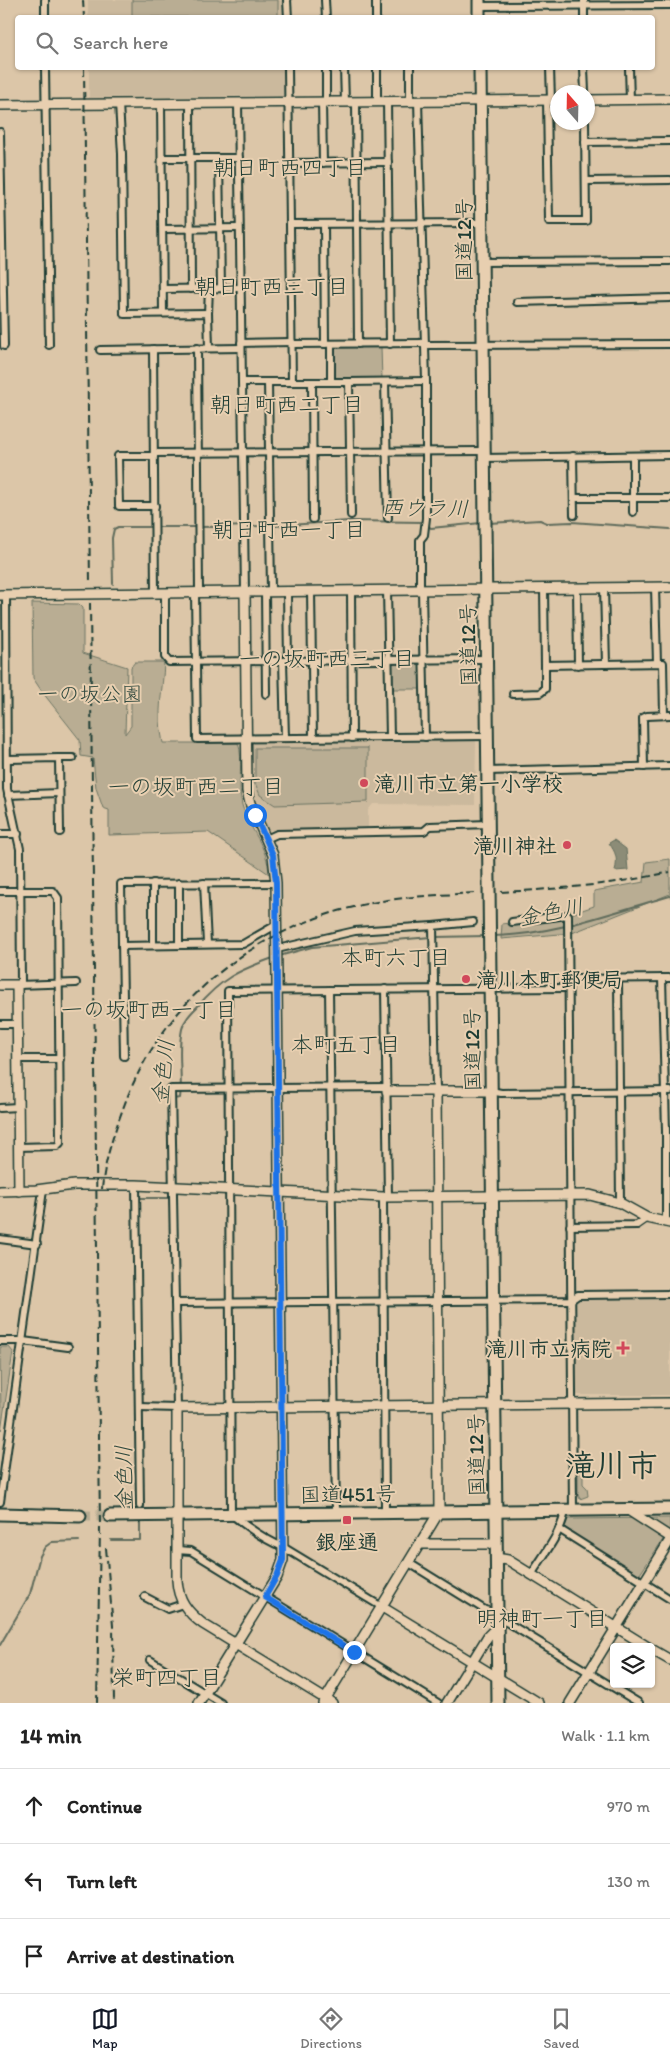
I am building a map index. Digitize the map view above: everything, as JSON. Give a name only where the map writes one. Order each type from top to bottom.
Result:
[{"type":"highway","name":"国道12号","points":[[480,70],[498,1703]]},
{"type":"highway","name":"国道451号","points":[[110,1516],[670,1509]]},
{"type":"highway","points":[[0,1514],[80,1516]]},
{"type":"street","points":[[45,0],[45,15]]},
{"type":"street","points":[[287,0],[288,15]]},
{"type":"street","points":[[325,0],[326,15]]},
{"type":"street","points":[[376,0],[376,15]]},
{"type":"street","points":[[479,8],[584,3],[670,5]]},
{"type":"street","points":[[45,70],[49,345]]},
{"type":"street","points":[[288,70],[292,382]]},
{"type":"street","points":[[324,162],[326,70]]},
{"type":"street","points":[[344,70],[344,102]]},
{"type":"street","points":[[377,70],[377,101]]},
{"type":"street","points":[[410,70],[414,101],[421,223],[426,381],[426,518],[424,535],[420,540],[425,737]]},
{"type":"street","points":[[550,70],[551,85]]},
{"type":"street","points":[[584,70],[585,85]]},
{"type":"street","points":[[630,70],[630,100]]},
{"type":"street","points":[[595,100],[670,99]]},
{"type":"street","points":[[0,105],[550,100]]},
{"type":"street","points":[[356,101],[358,344]]},
{"type":"street","points":[[387,101],[390,344]]},
{"type":"street","points":[[190,103],[191,289]]},
{"type":"street","points":[[199,1703],[281,1569],[283,1547],[276,883],[273,855],[247,791],[238,103]]},
{"type":"street","points":[[119,104],[122,154],[124,314],[208,313]]},
{"type":"street","points":[[161,104],[163,314]]},
{"type":"street","points":[[551,130],[549,220],[586,221],[585,130]]},
{"type":"street","points":[[0,132],[1,268],[4,346]]},
{"type":"street","points":[[585,142],[670,140]]},
{"type":"street","points":[[162,158],[239,158]]},
{"type":"street","points":[[219,158],[221,288]]},
{"type":"street","points":[[290,163],[388,162]]},
{"type":"street","points":[[586,181],[670,180]]},
{"type":"street","points":[[291,224],[482,222]]},
{"type":"street","points":[[324,224],[331,382]]},
{"type":"street","points":[[163,229],[239,228]]},
{"type":"street","points":[[482,262],[670,261]]},
{"type":"street","points":[[208,348],[209,288]]},
{"type":"street","points":[[163,289],[240,288]]},
{"type":"street","points":[[518,302],[670,298]]},
{"type":"street","points":[[100,350],[208,348],[292,343],[670,344]]},
{"type":"street","points":[[197,348],[198,452],[195,662],[197,739],[488,736]]},
{"type":"street","points":[[153,349],[155,506],[160,593],[166,660],[168,662],[486,659]]},
{"type":"street","points":[[242,382],[426,381]]},
{"type":"street","points":[[266,694],[265,661],[270,453],[268,382]]},
{"type":"street","points":[[349,382],[351,515]]},
{"type":"street","points":[[385,382],[388,518]]},
{"type":"street","points":[[312,383],[313,518]]},
{"type":"street","points":[[155,506],[119,506],[118,456],[198,452],[426,452],[573,456],[670,455]]},
{"type":"street","points":[[573,456],[574,515]]},
{"type":"street","points":[[632,512],[633,456]]},
{"type":"street","points":[[574,498],[670,498]]},
{"type":"street","points":[[655,587],[657,663]]},
{"type":"street","points":[[19,1191],[17,1024],[21,890],[20,848],[8,795],[3,594],[670,587]]},
{"type":"street","points":[[513,694],[540,693],[545,689],[544,588]]},
{"type":"street","points":[[577,588],[578,664]]},
{"type":"street","points":[[604,588],[606,664]]},
{"type":"street","points":[[351,590],[352,738]]},
{"type":"street","points":[[387,590],[390,737]]},
{"type":"street","points":[[285,738],[287,591]]},
{"type":"street","points":[[311,591],[313,738]]},
{"type":"street","points":[[545,665],[663,663],[667,692],[667,715],[643,718],[644,767]]},
{"type":"street","points":[[59,758],[60,832]]},
{"type":"street","points":[[8,759],[73,758]]},
{"type":"street","points":[[488,771],[670,766]]},
{"type":"street","points":[[8,795],[59,793]]},
{"type":"street","points":[[266,839],[277,834],[424,831],[430,826],[488,824]]},
{"type":"street","points":[[0,834],[18,834]]},
{"type":"street","points":[[153,883],[153,945]]},
{"type":"street","points":[[179,883],[180,944]]},
{"type":"street","points":[[204,883],[206,944]]},
{"type":"street","points":[[124,1056],[121,884],[276,883]]},
{"type":"street","points":[[0,891],[53,891],[57,894],[60,1143],[57,1146],[18,1148]]},
{"type":"street","points":[[512,922],[568,915],[567,988],[572,1404],[569,1510],[531,1575]]},
{"type":"street","points":[[277,949],[356,931],[473,922]]},
{"type":"street","points":[[122,946],[243,944],[276,925]]},
{"type":"street","points":[[433,926],[436,1090],[439,1512],[354,1652],[327,1702],[195,1618],[183,1604],[178,1587],[176,1514],[177,1408],[171,1089],[331,1088],[436,1090],[491,1090],[501,1092],[668,1091]]},
{"type":"street","points":[[0,1191],[43,1190],[74,1186],[136,1185],[385,1197],[590,1195],[620,1204],[647,1218],[668,1223],[668,1091],[662,978]]},
{"type":"street","points":[[568,979],[670,978]]},
{"type":"street","points":[[618,979],[620,1204]]},
{"type":"street","points":[[0,985],[76,984]]},
{"type":"street","points":[[538,1703],[283,1547],[275,1544],[232,1514],[228,1190],[228,991],[567,988]]},
{"type":"street","points":[[385,989],[387,1089],[384,1302],[386,1406],[385,1512]]},
{"type":"street","points":[[329,990],[336,1513]]},
{"type":"street","points":[[0,1024],[17,1024]]},
{"type":"street","points":[[17,1059],[60,1059]]},
{"type":"street","points":[[0,1108],[18,1107]]},
{"type":"street","points":[[136,1185],[140,1506]]},
{"type":"street","points":[[0,1502],[43,1190]]},
{"type":"street","points":[[570,1226],[637,1225],[647,1218]]},
{"type":"street","points":[[0,1239],[37,1244]]},
{"type":"street","points":[[175,1303],[571,1300],[578,1295],[670,1294]]},
{"type":"street","points":[[0,1341],[23,1341],[68,1347]]},
{"type":"street","points":[[139,1407],[230,1409],[670,1404]]},
{"type":"street","points":[[570,1703],[670,1539],[628,1510]]},
{"type":"street","points":[[559,1529],[670,1599]]},
{"type":"street","points":[[420,1544],[496,1544]]},
{"type":"street","points":[[177,1550],[191,1551],[438,1703]]},
{"type":"street","points":[[496,1558],[508,1560],[642,1643]]},
{"type":"street","points":[[409,1562],[486,1610],[497,1619],[508,1623],[639,1703]]},
{"type":"street","points":[[145,1596],[168,1609],[183,1604]]},
{"type":"street","points":[[446,1703],[497,1619]]},
{"type":"street","points":[[655,1651],[670,1660]]},
{"type":"street","points":[[150,1660],[221,1703]]},
{"type":"shaded area","points":[[88,0],[282,0],[283,15],[88,15]]},
{"type":"shaded area","points":[[89,70],[283,70],[283,96],[89,98]]},
{"type":"shaded area","name":"滝川市立第一小学校","points":[[476,740],[475,805],[373,804],[368,810],[368,830],[268,830],[252,790],[253,744]]},
{"type":"shaded area","points":[[614,840],[626,849],[628,870],[615,871],[616,856],[609,843]]},
{"type":"shaded area","name":"滝川市立病院","points":[[578,1298],[670,1299],[670,1395],[577,1395],[576,1300]]},
{"type":"green space","points":[[132,0],[278,0],[278,15],[132,15]]},
{"type":"green space","points":[[381,347],[382,380],[334,380],[335,348]]},
{"type":"green space","name":"一の坂公園","points":[[32,603],[79,604],[83,608],[83,653],[127,667],[125,734],[131,726],[131,667],[135,662],[164,662],[160,711],[163,743],[238,743],[240,749],[242,805],[262,847],[268,864],[269,874],[208,832],[109,835],[109,810],[103,808],[96,788],[93,758],[81,756],[80,740],[33,678]]},
{"type":"green space","points":[[391,664],[421,664],[421,689],[391,689]]},
{"type":"green space","points":[[255,748],[368,748],[368,802],[275,805],[260,795],[255,783]]},
{"type":"green space","points":[[670,859],[670,894],[572,933],[501,939],[502,924],[568,915],[594,906],[594,891],[644,882],[646,862]]},
{"type":"green space","points":[[0,1347],[9,1347],[13,1352],[1,1430]]},
{"type":"green space","points":[[578,1458],[587,1458],[587,1467],[583,1472],[583,1484],[587,1488],[588,1496],[580,1499],[578,1495]]},
{"type":"green space","points":[[670,1518],[670,1529],[638,1577],[562,1530],[568,1519]]},
{"type":"waterway","name":"西ウラ川","points":[[488,523],[540,520],[547,523],[572,522],[670,529]]},
{"type":"waterway","name":"西ウラ川","points":[[273,526],[349,521],[423,522]]},
{"type":"waterway","name":"西ウラ川","points":[[427,525],[431,528],[481,523]]},
{"type":"waterway","name":"西ウラ川","points":[[200,527],[268,526]]},
{"type":"waterway","name":"西ウラ川","points":[[113,584],[112,538],[114,529],[118,527],[196,527]]},
{"type":"waterway","name":"金色川","points":[[493,936],[516,935],[561,927],[670,896]]},
{"type":"waterway","name":"金色川","points":[[435,937],[486,936]]},
{"type":"waterway","name":"金色川","points":[[279,956],[312,947],[431,937]]},
{"type":"waterway","name":"金色川","points":[[173,1099],[180,1098],[181,1037],[183,1026],[188,1017],[214,989],[231,976],[273,958]]},
{"type":"waterway","name":"金色川","points":[[134,1198],[134,1239]]},
{"type":"waterway","name":"金色川","points":[[139,1198],[172,1198]]},
{"type":"waterway","name":"金色川","points":[[111,1540],[140,1540],[140,1519]]},
{"type":"waterway","name":"金色川","points":[[0,1645],[30,1594],[40,1556],[45,1547],[52,1542],[79,1541]]},
{"type":"tunnel","points":[[80,1516],[110,1516]]},
{"type":"railway","points":[[83,0],[84,15]]},
{"type":"railway","points":[[84,70],[90,584]]},
{"type":"railway","points":[[90,603],[100,1528],[97,1703]]},
{"type":"railway","points":[[501,892],[586,886],[670,872]]},
{"type":"railway","points":[[102,1189],[108,1154],[115,1131],[127,1098],[145,1061],[167,1027],[193,997],[222,970],[255,948],[290,929],[327,914],[394,899],[476,893]]},
{"type":"railway","points":[[106,1548],[113,1626],[114,1703]]},
{"type":"place","name":"滝川市立第一小学校","points":[[364,783]]},
{"type":"place","name":"滝川神社","points":[[567,845]]},
{"type":"place","name":"滝川本町郵便局","points":[[466,979]]},
{"type":"place","name":"滝川市立病院","points":[[623,1348]]},
{"type":"place","name":"銀座通","points":[[347,1520]]},
{"type":"district","name":"朝日町西四丁目","points":[[290,167]]},
{"type":"district","name":"朝日町西三丁目","points":[[272,286]]},
{"type":"district","name":"朝日町西二丁目","points":[[287,404]]},
{"type":"district","name":"朝日町西一丁目","points":[[289,529]]},
{"type":"district","name":"一の坂町西三丁目","points":[[327,658]]},
{"type":"district","name":"一の坂町西二丁目","points":[[196,786]]},
{"type":"district","name":"本町六丁目","points":[[396,957]]},
{"type":"district","name":"一の坂町西一丁目","points":[[149,1009]]},
{"type":"district","name":"本町五丁目","points":[[346,1044]]},
{"type":"district","name":"滝川市","points":[[611,1465]]},
{"type":"district","name":"明神町一丁目","points":[[542,1618]]},
{"type":"district","name":"栄町四丁目","points":[[167,1677]]},
{"type":"route","points":[[255,815],[273,855],[276,883],[280,1193],[283,1560],[281,1569],[265,1597],[354,1652]]}]
